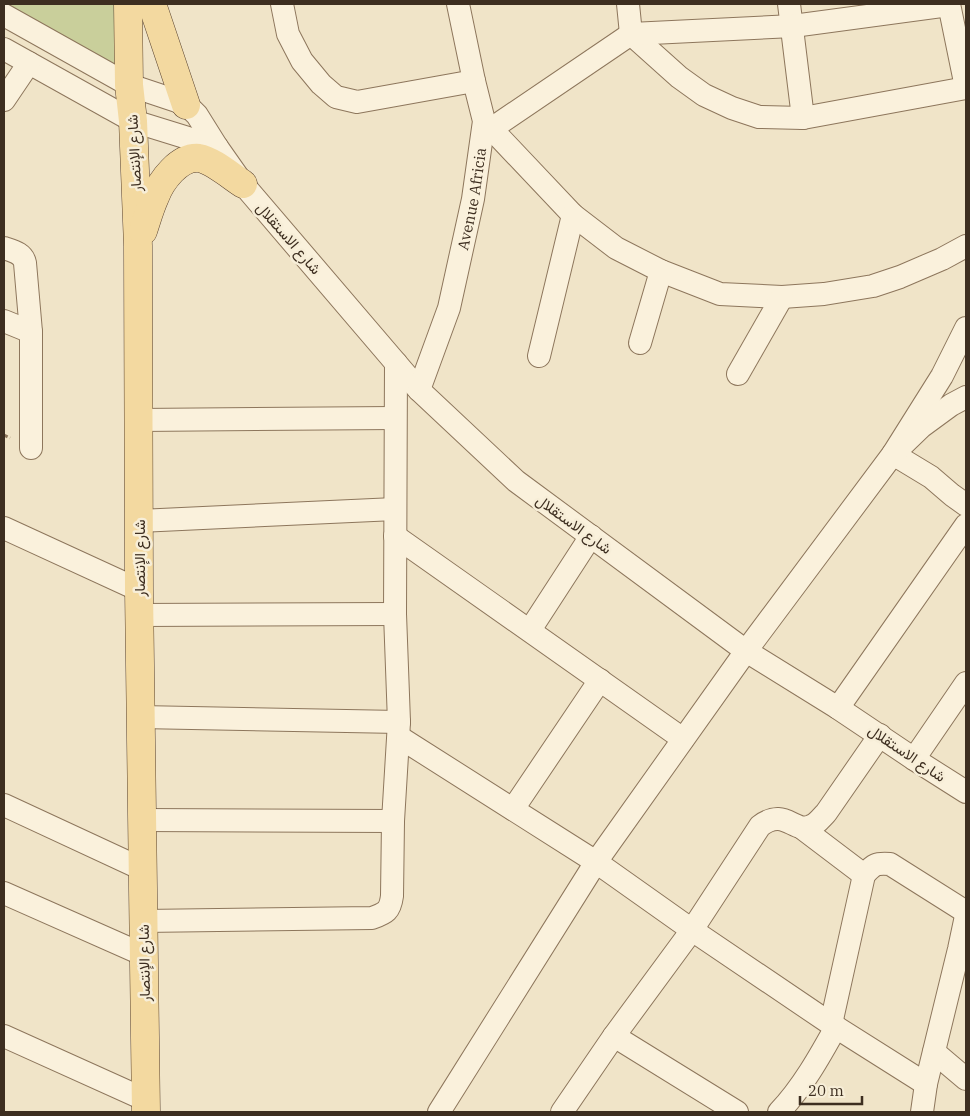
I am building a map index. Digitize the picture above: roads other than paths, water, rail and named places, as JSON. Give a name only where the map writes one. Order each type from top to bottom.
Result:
[{"type":"main road","name":"شارع الإنتصار","points":[[128,4],[129,85],[133,121],[138,246],[138,521],[146,1106]]},
{"type":"main road","points":[[152,4],[186,105]]},
{"type":"main road","points":[[138,246],[155,196],[167,176],[180,164],[199,158],[220,168],[243,184]]},
{"type":"street","points":[[282,4],[288,34],[302,61],[321,84],[336,97],[357,102],[474,81]]},
{"type":"street","name":"Avenue Africia","points":[[419,390],[449,308],[487,125],[474,81],[458,4]]},
{"type":"street","points":[[628,4],[631,34],[679,77],[704,95],[732,108],[759,117],[803,118],[965,77],[949,4],[792,26],[631,34],[487,125],[573,215],[616,248],[661,271],[720,294],[782,297],[824,294],[872,286],[900,277],[942,259],[966,246]]},
{"type":"street","points":[[789,4],[803,118]]},
{"type":"street","points":[[4,15],[129,85],[186,105]]},
{"type":"street","points":[[4,48],[133,121],[217,147]]},
{"type":"street","points":[[4,100],[29,63]]},
{"type":"street","name":"شارع الاستقلال","points":[[186,105],[197,115],[243,184],[419,390],[516,481],[746,650],[966,792]]},
{"type":"street","points":[[538,356],[573,215]]},
{"type":"street","points":[[4,248],[20,254],[24,259],[31,332],[31,448]]},
{"type":"street","points":[[640,343],[661,271]]},
{"type":"street","points":[[738,374],[782,297]]},
{"type":"street","points":[[4,320],[31,332]]},
{"type":"street","points":[[439,1112],[596,862],[746,650],[893,454],[942,376],[966,328]]},
{"type":"street","points":[[143,922],[372,918],[382,915],[391,904],[393,821],[399,729],[395,614],[396,363]]},
{"type":"street","points":[[893,454],[921,427],[951,405],[966,397]]},
{"type":"street","points":[[138,420],[395,418]]},
{"type":"street","points":[[893,454],[931,477],[966,505]]},
{"type":"street","points":[[138,521],[395,509]]},
{"type":"street","points":[[838,708],[966,525]]},
{"type":"street","points":[[4,528],[139,603],[395,614]]},
{"type":"street","points":[[395,536],[683,739]]},
{"type":"street","points":[[530,630],[591,536]]},
{"type":"street","points":[[512,809],[600,680]]},
{"type":"street","points":[[914,759],[966,683]]},
{"type":"street","points":[[140,717],[399,729],[512,809],[596,862],[692,930],[926,1084]]},
{"type":"street","points":[[802,828],[810,826],[826,813],[880,735]]},
{"type":"street","points":[[4,805],[142,869]]},
{"type":"street","points":[[562,1112],[614,1036],[692,930],[760,826],[768,820],[781,819],[790,822],[802,828],[864,875]]},
{"type":"street","points":[[142,820],[393,821]]},
{"type":"street","points":[[780,1112],[817,1061],[834,1025],[864,875],[871,867],[878,863],[890,864],[966,912]]},
{"type":"street","points":[[4,893],[144,955]]},
{"type":"street","points":[[922,1112],[926,1084],[934,1052],[963,952],[966,916]]},
{"type":"street","points":[[4,1036],[146,1106]]},
{"type":"street","points":[[614,1036],[737,1112]]},
{"type":"street","points":[[934,1052],[966,1079]]}]
